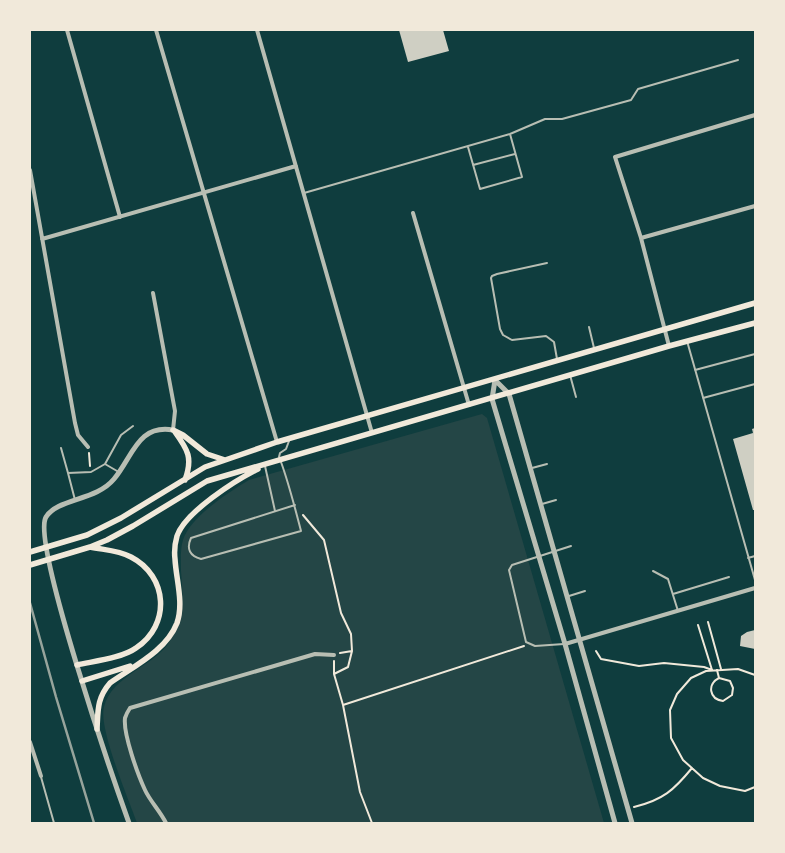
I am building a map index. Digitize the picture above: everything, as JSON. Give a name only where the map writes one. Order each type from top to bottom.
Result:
[{"type":"main road","points":[[30,552],[87,535],[121,518],[205,468],[277,442],[755,303]]},
{"type":"main road","points":[[30,564],[90,547],[133,526],[207,481],[669,346],[755,323]]},
{"type":"main road","points":[[173,430],[184,435],[207,454],[225,460]]},
{"type":"main road","points":[[173,430],[186,446],[189,454],[188,471],[185,480]]},
{"type":"main road","points":[[97,729],[99,700],[104,690],[110,683],[159,649],[177,622],[180,609],[175,548],[177,535],[184,524],[196,511],[226,488],[277,460]]},
{"type":"main road","points":[[77,665],[126,654],[136,649],[146,641],[155,629],[161,611],[161,602],[155,580],[142,565],[122,553],[90,547]]},
{"type":"main road","points":[[82,681],[137,664]]},
{"type":"street","points":[[67,30],[120,217]]},
{"type":"street","points":[[156,30],[277,442]]},
{"type":"street","points":[[257,30],[372,433]]},
{"type":"street","points":[[669,346],[641,238],[615,157],[755,115]]},
{"type":"street","points":[[42,239],[296,166]]},
{"type":"street","points":[[30,170],[75,423],[78,435],[88,447]]},
{"type":"street","points":[[641,238],[755,206]]},
{"type":"street","points":[[413,213],[468,406]]},
{"type":"street","points":[[129,823],[77,665],[53,578],[43,526],[44,521],[57,507],[87,497],[112,482],[141,438],[150,431],[163,428],[173,430],[175,411],[153,293]]},
{"type":"street","points":[[495,380],[509,394],[632,823]]},
{"type":"street","points":[[495,380],[492,399],[616,823]]},
{"type":"street","points":[[565,644],[755,588]]},
{"type":"street","points":[[166,823],[145,791],[132,754],[125,717],[130,708],[315,654],[334,655]]},
{"type":"street","points":[[30,742],[41,776]]},
{"type":"lane","points":[[304,193],[468,147],[510,134],[545,119],[562,119],[631,100],[638,89],[738,60]]},
{"type":"lane","points":[[468,147],[480,189],[522,177],[510,134]]},
{"type":"lane","points":[[473,165],[515,154]]},
{"type":"lane","points":[[547,263],[497,274],[491,278],[503,335],[512,340],[546,336],[554,342],[558,361]]},
{"type":"lane","points":[[589,327],[594,350]]},
{"type":"lane","points":[[687,342],[755,580]]},
{"type":"lane","points":[[695,370],[755,354]]},
{"type":"lane","points":[[570,376],[576,397]]},
{"type":"lane","points":[[703,398],[755,384]]},
{"type":"lane","points":[[68,473],[90,472],[105,464],[121,435],[133,426]]},
{"type":"lane","points":[[289,439],[288,446],[280,453],[277,460],[295,505],[301,531],[201,559],[194,557],[188,550],[190,538],[295,505]]},
{"type":"lane","points":[[61,448],[76,501]]},
{"type":"lane","points":[[105,464],[119,472]]},
{"type":"lane","points":[[530,469],[547,464]]},
{"type":"lane","points":[[265,466],[275,511]]},
{"type":"lane","points":[[540,505],[556,500]]},
{"type":"lane","points":[[565,644],[535,646],[526,642],[509,570],[512,565],[571,546]]},
{"type":"lane","points":[[748,558],[755,556]]},
{"type":"lane","points":[[653,571],[668,579],[678,611]]},
{"type":"lane","points":[[673,594],[729,577]]},
{"type":"lane","points":[[567,596],[585,591]]},
{"type":"lane","points":[[41,776],[54,823]]},
{"type":"path","points":[[295,505],[324,540],[342,613],[351,634],[352,651],[348,667],[334,674],[343,705],[360,792],[372,823]]},
{"type":"path","points":[[708,622],[721,669]]},
{"type":"path","points":[[698,625],[712,670]]},
{"type":"path","points":[[343,705],[530,644]]},
{"type":"path","points":[[596,651],[601,659],[620,664],[639,666],[664,663],[704,666],[712,670]]},
{"type":"path","points":[[755,675],[738,669],[721,669],[712,670],[691,678],[677,694],[670,710],[671,738],[683,760],[703,778],[720,786],[745,791],[755,787]]},
{"type":"path","points":[[717,670],[719,678]]},
{"type":"path","points":[[719,678],[726,679],[733,688],[732,695],[723,701],[719,701],[713,696],[710,689],[713,682],[719,678]]},
{"type":"path","points":[[628,809],[648,804],[667,794],[675,788],[692,768]]},
{"type":"shaded area","points":[[482,414],[487,418],[604,823],[137,823],[110,747],[103,717],[104,707],[108,696],[115,687],[163,650],[175,632],[182,607],[182,544],[187,531],[193,523],[211,506],[249,480]]},
{"type":"building","points":[[399,30],[443,30],[449,51],[408,62]]},
{"type":"building","points":[[755,428],[755,510],[753,510],[733,439],[753,433],[752,429]]},
{"type":"building","points":[[755,630],[755,649],[740,646],[741,636]]},
{"type":"railway","points":[[30,603],[94,823]]}]
